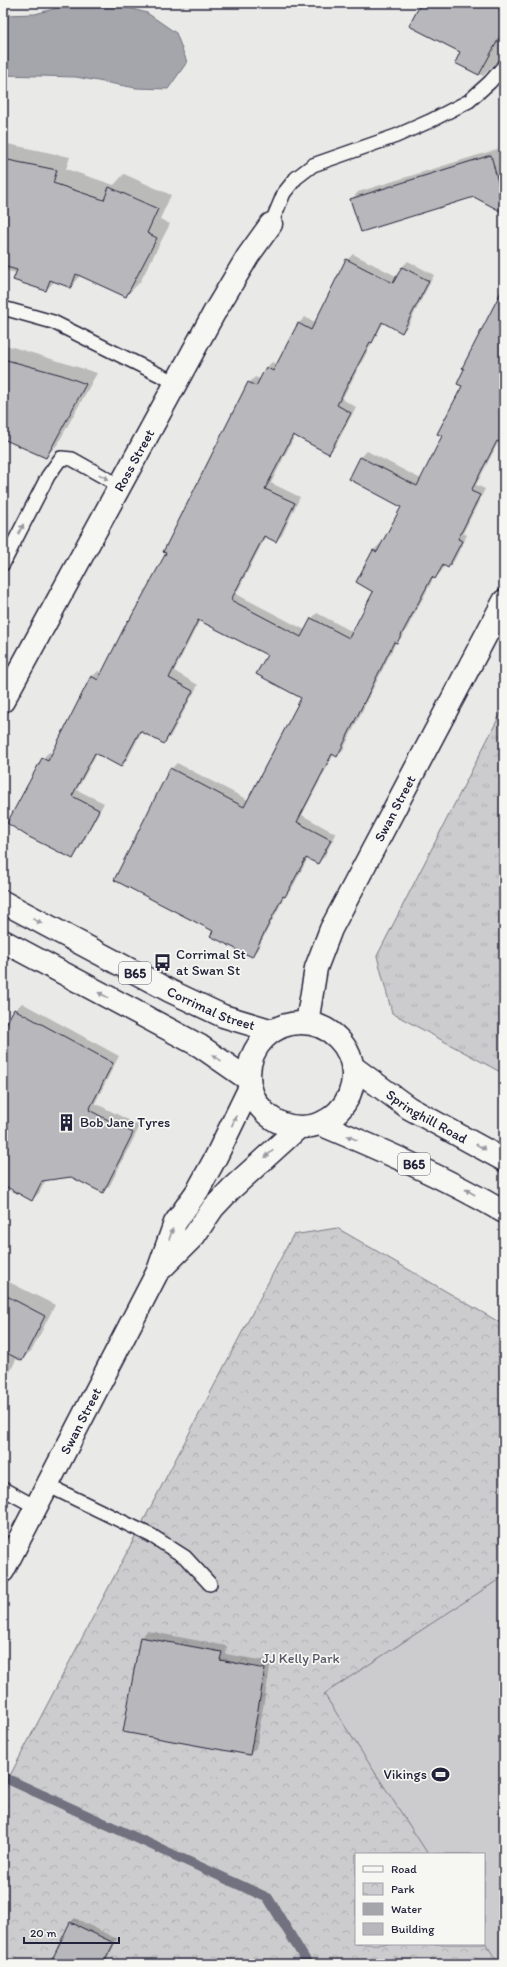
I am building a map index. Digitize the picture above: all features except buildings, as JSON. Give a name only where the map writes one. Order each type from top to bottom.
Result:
[{"type":"street","name":"Ross Street","points":[[3,700],[218,307],[248,256],[271,224]]},
{"type":"street","name":"Swan Street","points":[[307,1023],[316,968],[331,929],[504,601]]},
{"type":"street","name":"Corrimal Street","points":[[3,902],[170,991],[223,1016],[273,1031]]},
{"type":"street","name":"B65","points":[[3,941],[200,1046],[249,1084]]},
{"type":"street","points":[[307,1023],[321,1026],[342,1042],[349,1054],[353,1066],[353,1084],[347,1101],[335,1115],[320,1124],[298,1128],[282,1124],[267,1115],[256,1103],[249,1084],[250,1066],[254,1052],[262,1040],[273,1031],[289,1024],[307,1023]]},
{"type":"street","name":"Springhill Road","points":[[353,1066],[409,1108],[504,1160]]},
{"type":"street","name":"Swan Street","points":[[3,1571],[158,1271],[175,1223],[198,1190],[216,1157],[249,1084]]},
{"type":"street","name":"B65","points":[[320,1124],[395,1155],[461,1187],[504,1212]]},
{"type":"street","name":"Swan Street","points":[[158,1271],[194,1236],[213,1208],[231,1189],[298,1128]]},
{"type":"lane","points":[[271,224],[284,193],[296,178],[313,165],[396,136],[469,101],[490,82],[504,66]]},
{"type":"lane","points":[[3,308],[54,322],[176,383]]},
{"type":"lane","points":[[3,564],[48,476],[62,458],[72,459],[120,486]]},
{"type":"lane","points":[[47,1485],[152,1536],[185,1558],[210,1584]]},
{"type":"lane","points":[[3,1489],[36,1507]]},
{"type":"green space","points":[[504,707],[504,1074],[392,1013],[377,956]]},
{"type":"green space","name":"JJ Kelly Park","points":[[337,1228],[504,1325],[504,1964],[3,1964],[3,1789],[293,1235]]},
{"type":"green space","name":"Vikings","points":[[504,1576],[504,1964],[499,1964],[485,1943],[485,1853],[427,1853],[324,1694]]},
{"type":"water","points":[[75,3],[111,3],[147,13],[176,33],[187,62],[168,89],[136,88],[76,77],[3,75],[3,15],[35,14]]},
{"type":"waterway","points":[[3,1777],[268,1898],[308,1964]]},
{"type":"place","name":"Corrimal St at Swan St","points":[[163,962]]},
{"type":"place","name":"Bob Jane Tyres","points":[[67,1122]]},
{"type":"place","name":"Vikings","points":[[440,1774]]}]
